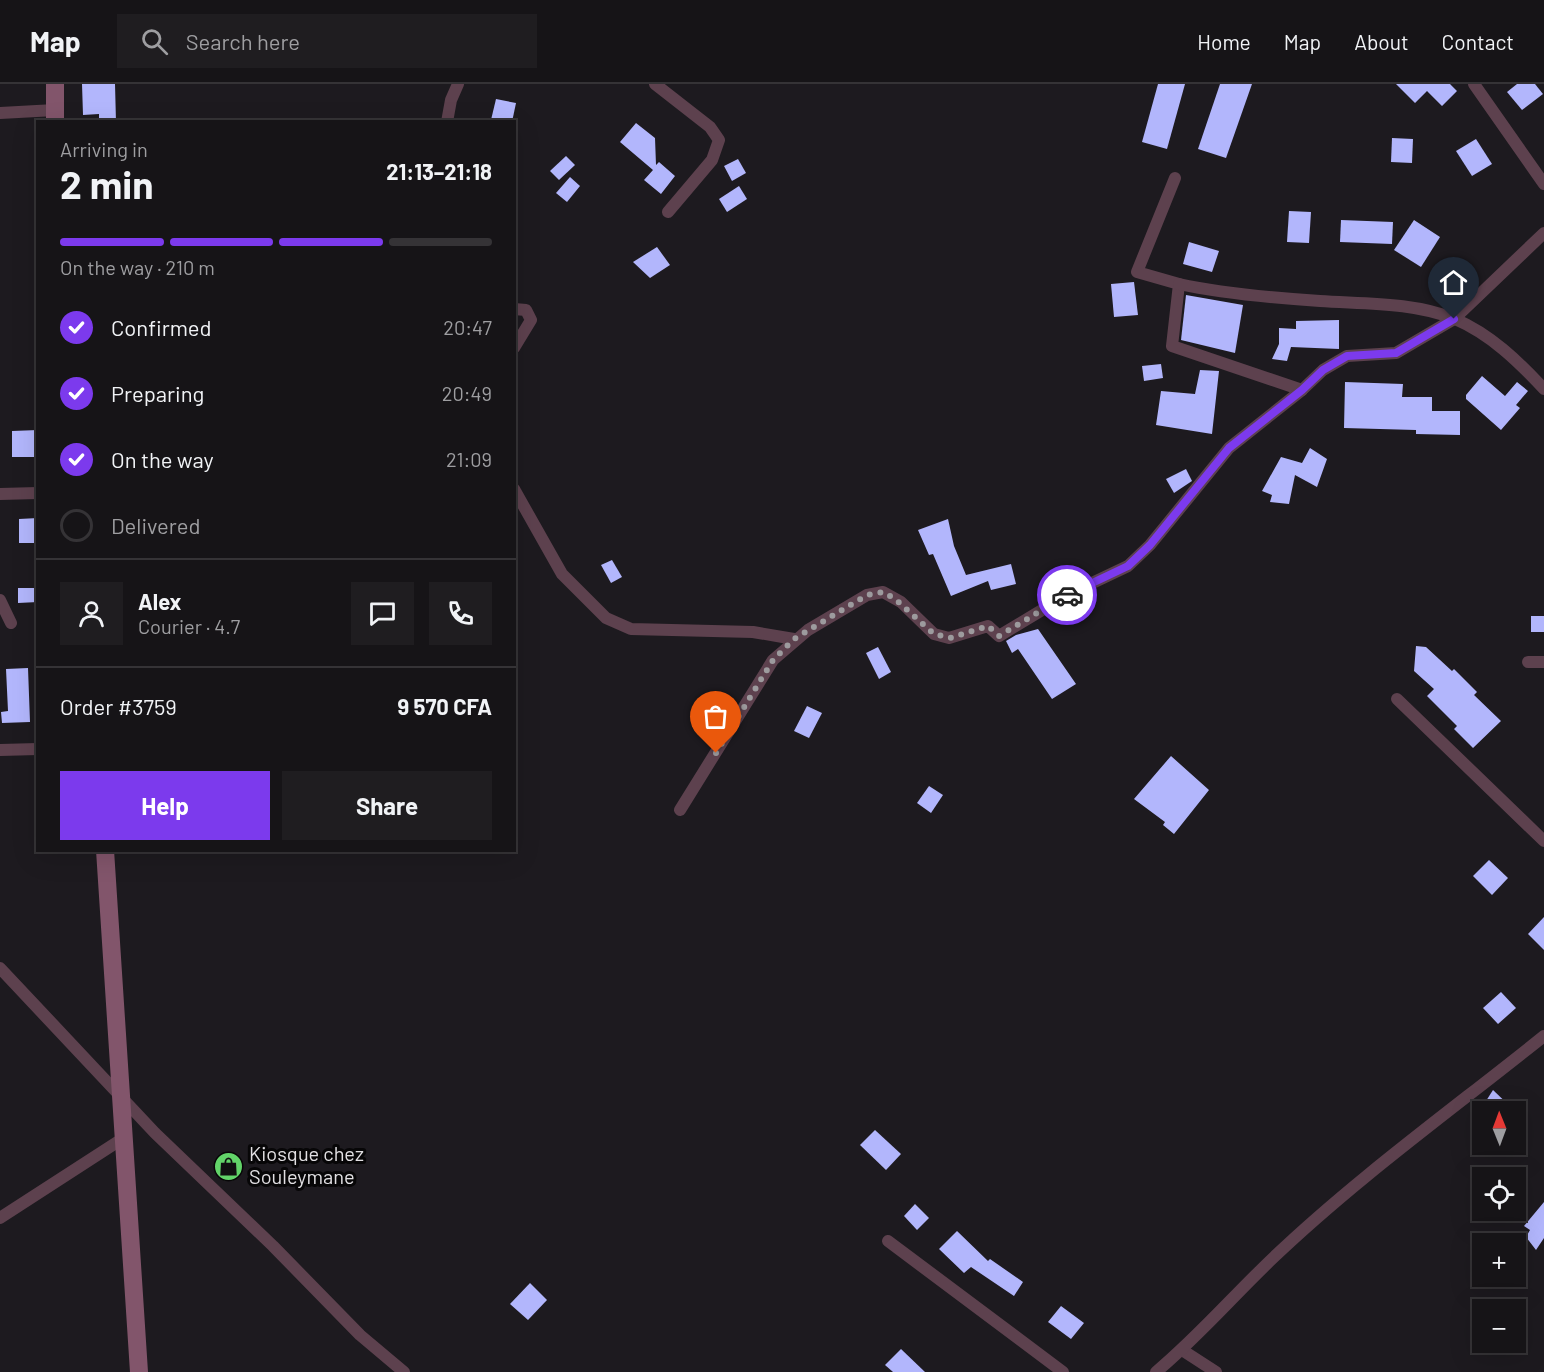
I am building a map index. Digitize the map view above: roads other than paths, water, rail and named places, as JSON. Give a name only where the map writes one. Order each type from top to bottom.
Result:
[{"type":"street","points":[[0,113],[55,116],[54,84]]},
{"type":"street","points":[[447,120],[451,100],[458,84]]},
{"type":"street","points":[[656,84],[710,127],[718,140],[712,160],[668,212]]},
{"type":"street","points":[[1474,84],[1544,184]]},
{"type":"street","points":[[1175,178],[1137,273],[1179,284],[1233,293],[1320,301],[1386,303],[1454,319],[1506,351],[1544,389]]},
{"type":"street","points":[[680,810],[773,660],[794,639],[867,595],[883,592],[901,602],[934,634],[950,638],[988,626],[999,636],[1067,595],[1128,566],[1150,545],[1229,448],[1302,390],[1323,370],[1347,356],[1396,353],[1454,319],[1544,233]]},
{"type":"street","points":[[1179,284],[1172,346],[1302,390]]},
{"type":"street","points":[[516,309],[526,310],[531,320],[516,345]]},
{"type":"street","points":[[0,494],[36,493]]},
{"type":"street","points":[[516,493],[562,574],[606,618],[631,628],[753,632],[794,639]]},
{"type":"street","points":[[0,600],[10,623]]},
{"type":"street","points":[[1528,662],[1544,662]]},
{"type":"street","points":[[1397,699],[1544,841]]},
{"type":"street","points":[[0,750],[36,749]]},
{"type":"street","points":[[105,852],[119,1093],[139,1372]]},
{"type":"street","points":[[0,968],[119,1093],[360,1335],[404,1372]]},
{"type":"street","points":[[1156,1372],[1182,1350],[1273,1257],[1369,1176],[1544,1036]]},
{"type":"street","points":[[0,1218],[122,1139]]},
{"type":"street","points":[[888,1241],[1063,1372]]},
{"type":"street","points":[[1182,1350],[1215,1372]]},
{"type":"place","name":"Kiosque chez Souleymane","points":[[228,1166]]}]
